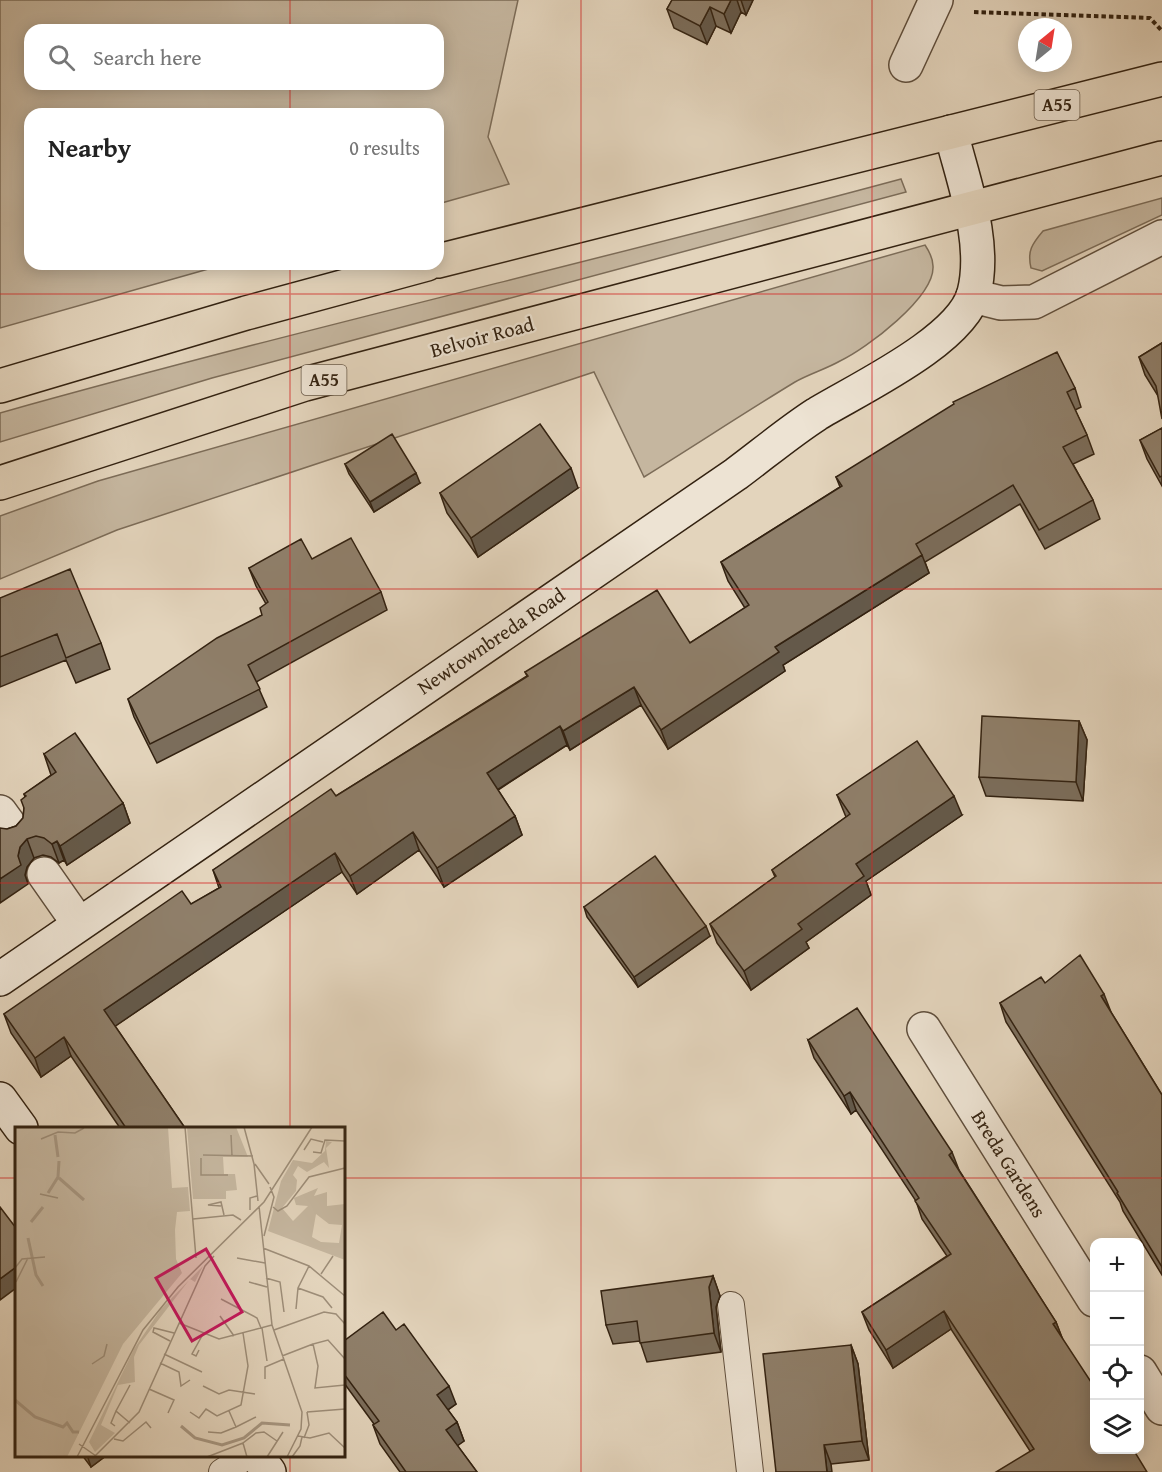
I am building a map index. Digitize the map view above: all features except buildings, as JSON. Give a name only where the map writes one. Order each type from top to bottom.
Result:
[{"type":"highway","name":"A55","points":[[444,259],[1162,79]]},
{"type":"highway","name":"A55","points":[[970,208],[1162,158]]},
{"type":"highway","name":"Belvoir Road","points":[[0,483],[75,456],[305,384],[970,208]]},
{"type":"highway","points":[[0,386],[246,313],[404,270]]},
{"type":"street","points":[[906,65],[933,5]]},
{"type":"street","name":"Newtownbreda Road","points":[[0,979],[726,480],[815,415],[910,359],[943,335],[960,316],[973,296],[978,268],[970,208],[951,132]]},
{"type":"street","points":[[973,296],[1001,303],[1034,302],[1162,237]]},
{"type":"street","points":[[44,874],[79,924]]},
{"type":"street","name":"Breda Gardens","points":[[924,1029],[1090,1292]]},
{"type":"street","points":[[0,1099],[20,1127]]},
{"type":"street","points":[[1144,1379],[1162,1408]]},
{"type":"street","points":[[258,1457],[269,1472]]},
{"type":"lane","points":[[731,1305],[750,1472]]},
{"type":"lane","points":[[222,1472],[245,1457]]},
{"type":"path","points":[[933,5],[1150,18],[1162,31]]},
{"type":"shaded area","points":[[0,0],[518,0],[488,137],[509,184],[444,202],[444,108],[24,108],[24,270],[205,270],[0,328]]},
{"type":"shaded area","points":[[901,179],[906,192],[212,378],[0,442],[0,413],[225,352]]},
{"type":"shaded area","points":[[1162,198],[1162,215],[1042,271],[1031,268],[1031,248],[1043,231]]},
{"type":"shaded area","points":[[925,245],[933,263],[931,278],[923,292],[897,321],[852,355],[795,382],[644,477],[594,372],[117,530],[0,579],[0,516],[98,481]]}]
